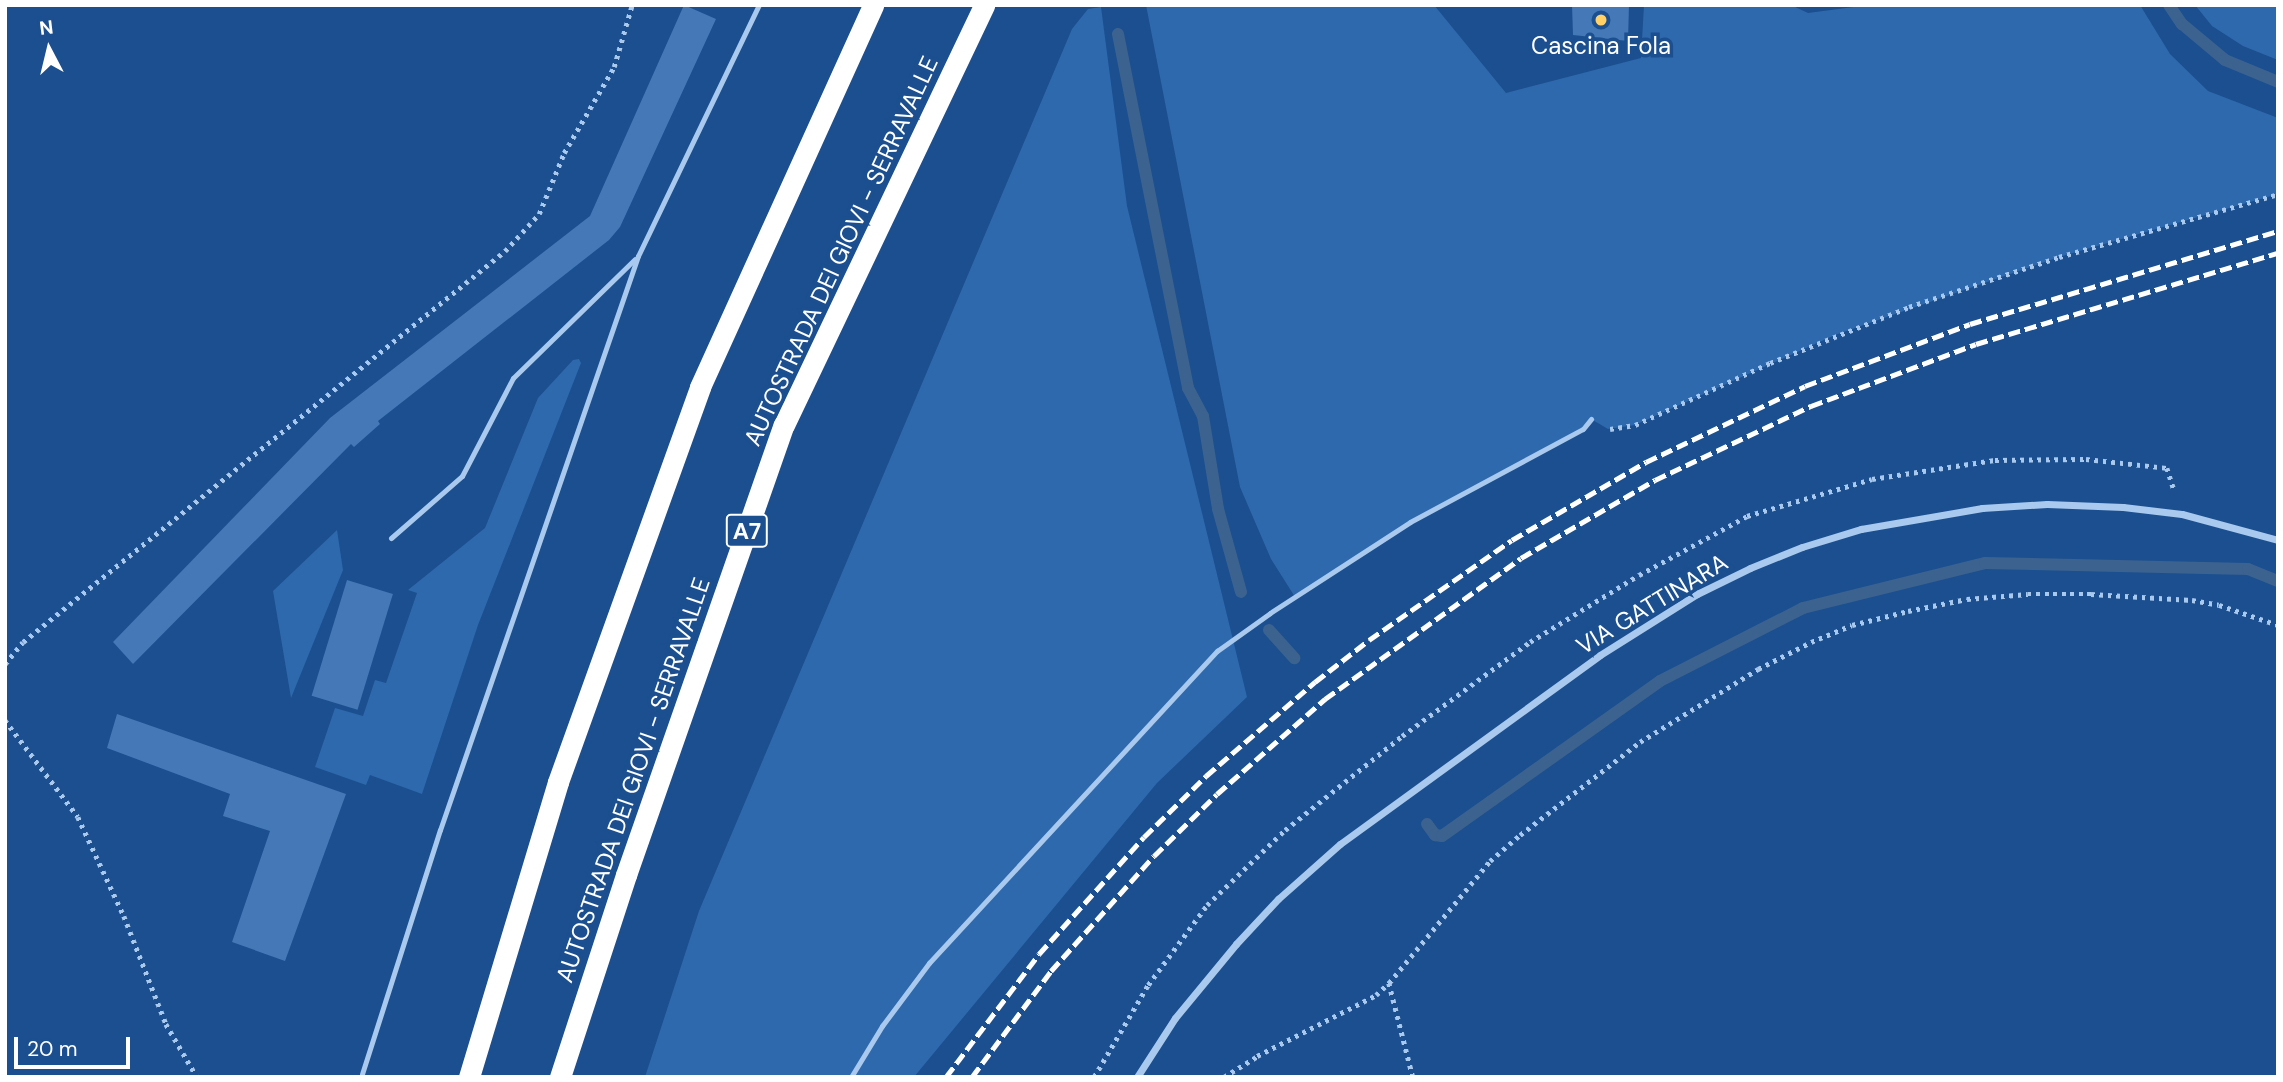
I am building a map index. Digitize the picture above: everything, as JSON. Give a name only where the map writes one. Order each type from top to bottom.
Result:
[{"type":"highway","points":[[469,1077],[558,782],[700,387],[873,5]]},
{"type":"highway","name":"AUTOSTRADA DEI GIOVI - SERRAVALLE","points":[[560,1077],[626,875],[784,425],[984,5]]},
{"type":"street","name":"VIA GATTINARA","points":[[1137,1077],[1199,987],[1278,899],[1340,844],[1600,654],[1697,594],[1802,547],[1915,517],[1982,508],[2047,504],[2123,506],[2182,514],[2278,540]]},
{"type":"lane","points":[[362,1074],[440,830],[638,256],[759,5]]},
{"type":"lane","points":[[391,538],[462,476],[513,378],[638,256]]},
{"type":"lane","points":[[852,1077],[882,1026],[929,963],[1217,651],[1270,612],[1410,522],[1583,429],[1591,419]]},
{"type":"path","points":[[5,664],[23,642],[505,251],[539,214],[564,153],[614,67],[632,5]]},
{"type":"path","points":[[1591,419],[1608,429],[1635,425],[1781,358],[1909,307],[2072,253],[2278,194]]},
{"type":"path","points":[[1224,1077],[1257,1056],[1359,1005],[1389,983],[1490,861],[1640,742],[1758,669],[1842,630],[1908,611],[1967,599],[2053,594],[2192,600],[2219,605],[2278,625]]},
{"type":"path","points":[[5,720],[78,817],[124,916],[166,1024],[197,1077]]},
{"type":"path","points":[[1389,983],[1413,1077]]},
{"type":"shaded area","points":[[1146,5],[1434,5],[1506,93],[1641,58],[1644,5],[1791,5],[1808,13],[1869,5],[2140,5],[2170,54],[2208,91],[2278,118],[2278,194],[2059,257],[1835,335],[1635,425],[1608,429],[1591,419],[1583,429],[1443,503],[1295,597],[1271,559],[1240,487]]},
{"type":"shaded area","points":[[2195,5],[2278,5],[2278,60],[2243,46],[2212,26]]},
{"type":"shaded area","points":[[1101,7],[1127,206],[1247,697],[1157,783],[914,1077],[645,1077],[699,911],[1072,29],[1088,9]]},
{"type":"shaded area","points":[[579,359],[581,363],[478,625],[422,794],[370,775],[366,785],[315,767],[335,708],[363,716],[375,680],[386,683],[417,593],[408,590],[485,528],[538,398],[573,360]]},
{"type":"shaded area","points":[[337,530],[343,570],[291,698],[273,591]]},
{"type":"building","points":[[684,5],[716,19],[620,227],[609,240],[378,421],[380,424],[354,447],[351,444],[133,664],[113,642],[330,418],[590,216]]},
{"type":"building","name":"Cascina Fola","points":[[1572,5],[1629,5],[1628,41],[1573,35]]},
{"type":"building","points":[[347,580],[393,594],[358,710],[312,696]]},
{"type":"building","points":[[117,714],[346,794],[285,961],[232,942],[270,831],[223,816],[230,794],[107,748]]},
{"type":"waterway","points":[[2169,5],[2182,24],[2225,60],[2278,82]]},
{"type":"waterway","points":[[1118,34],[1188,388],[1203,416],[1218,509],[1241,592]]},
{"type":"waterway","points":[[1427,824],[1435,835],[1442,836],[1660,681],[1803,608],[1985,563],[2248,569],[2278,581]]},
{"type":"waterway","points":[[1269,630],[1294,658]]},
{"type":"railway","points":[[946,1077],[1039,954],[1144,837],[1206,776],[1315,682],[1369,640],[1512,540],[1646,462],[1805,386],[1970,324],[2278,231]]},
{"type":"railway","points":[[972,1077],[1051,971],[1154,856],[1217,794],[1325,699],[1521,558],[1655,480],[1811,406],[1976,344],[2278,253]]},
{"type":"place","name":"Cascina Fola","points":[[1601,20]]}]
